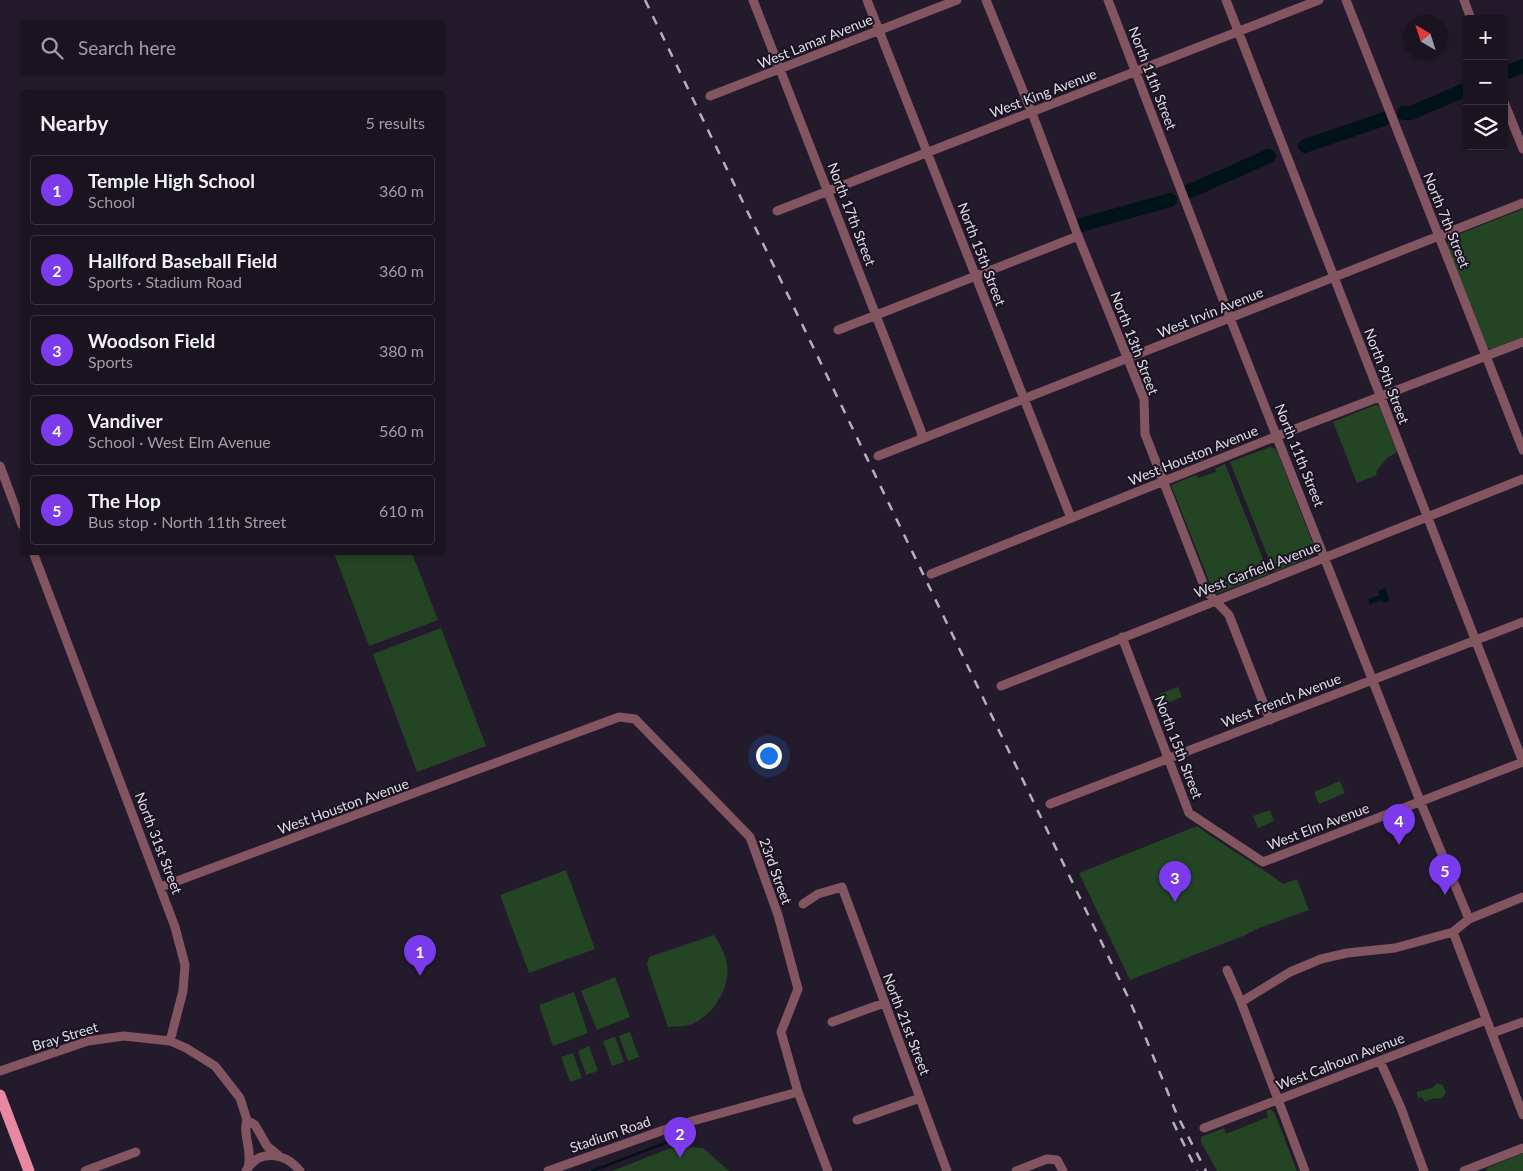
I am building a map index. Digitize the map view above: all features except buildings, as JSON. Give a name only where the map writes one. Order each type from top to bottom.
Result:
[{"type":"main road","points":[[0,1095],[29,1171]]},
{"type":"street","name":"North 17th Street","points":[[753,0],[877,315],[921,431],[922,439]]},
{"type":"street","name":"North 15th Street","points":[[867,0],[1072,518]]},
{"type":"street","name":"West Lamar Avenue","points":[[710,96],[957,0]]},
{"type":"street","name":"North 13th Street","points":[[986,0],[1032,112],[1078,236],[1144,399],[1146,434],[1206,591],[1229,615],[1270,720]]},
{"type":"street","name":"North 11th Street","points":[[1108,0],[1372,680],[1469,919]]},
{"type":"street","name":"North 9th Street","points":[[1226,0],[1523,762]]},
{"type":"street","name":"West King Avenue","points":[[777,211],[1319,0]]},
{"type":"street","name":"North 7th Street","points":[[1346,0],[1523,450]]},
{"type":"street","points":[[1464,0],[1470,15]]},
{"type":"street","points":[[1505,105],[1523,149]]},
{"type":"street","name":"West Irvin Avenue","points":[[878,456],[1523,202]]},
{"type":"street","points":[[838,330],[1078,236]]},
{"type":"street","name":"West Houston Avenue","points":[[931,574],[1277,436],[1523,342]]},
{"type":"street","points":[[0,466],[20,520]]},
{"type":"street","name":"West Garfield Avenue","points":[[1000,686],[1523,479]]},
{"type":"street","name":"North 31st Street","points":[[34,555],[176,927],[185,965],[183,991],[170,1041]]},
{"type":"street","name":"West French Avenue","points":[[1050,804],[1523,622]]},
{"type":"street","name":"North 15th Street","points":[[1122,637],[1190,813],[1263,862]]},
{"type":"street","name":"23rd Street","points":[[534,749],[619,717],[635,719],[750,837],[778,915],[798,989],[781,1032],[798,1092],[828,1171]]},
{"type":"street","name":"West Houston Avenue","points":[[161,887],[534,749]]},
{"type":"street","name":"West Elm Avenue","points":[[1263,862],[1523,762]]},
{"type":"street","name":"North 21st Street","points":[[803,904],[818,894],[842,887],[947,1171]]},
{"type":"street","points":[[1241,1002],[1290,972],[1321,960],[1347,952],[1395,948],[1452,932],[1469,919],[1523,897]]},
{"type":"street","points":[[1452,932],[1523,1115]]},
{"type":"street","points":[[1227,970],[1305,1171]]},
{"type":"street","points":[[832,1022],[884,1003]]},
{"type":"street","name":"West Calhoun Avenue","points":[[1204,1128],[1486,1020]]},
{"type":"street","points":[[1492,1034],[1523,1022]]},
{"type":"street","name":"Bray Street","points":[[0,1071],[88,1041],[124,1036],[170,1041]]},
{"type":"street","points":[[170,1041],[186,1048],[215,1066],[240,1098],[248,1120],[256,1125],[267,1146],[279,1156]]},
{"type":"street","points":[[1380,1061],[1401,1108],[1424,1171]]},
{"type":"street","name":"Stadium Road","points":[[548,1171],[678,1125],[798,1092]]},
{"type":"street","points":[[857,1120],[920,1098]]},
{"type":"street","points":[[247,1169],[250,1154],[245,1128],[248,1120]]},
{"type":"street","points":[[1464,1171],[1523,1148]]},
{"type":"street","points":[[86,1171],[136,1152]]},
{"type":"street","points":[[247,1169],[264,1156],[279,1156],[295,1164],[300,1171]]},
{"type":"street","points":[[1016,1171],[1047,1159],[1057,1160],[1062,1171]]},
{"type":"green space","points":[[1523,209],[1523,337],[1489,349],[1485,344],[1447,245],[1449,238]]},
{"type":"green space","points":[[1375,405],[1379,406],[1397,452],[1387,458],[1376,472],[1377,475],[1357,483],[1333,422]]},
{"type":"green space","points":[[1270,447],[1276,449],[1316,551],[1313,556],[1274,572],[1230,462]]},
{"type":"green space","points":[[1225,464],[1269,574],[1218,593],[1213,591],[1171,485],[1196,475],[1198,478],[1216,472],[1215,469]]},
{"type":"green space","points":[[335,555],[413,555],[438,620],[369,646]]},
{"type":"green space","points":[[441,628],[486,746],[417,772],[373,654]]},
{"type":"green space","points":[[1178,687],[1182,697],[1163,705],[1159,694]]},
{"type":"green space","points":[[1340,781],[1345,793],[1319,804],[1314,792]]},
{"type":"green space","points":[[1270,810],[1274,821],[1258,828],[1253,816]]},
{"type":"green space","points":[[1197,826],[1283,884],[1297,879],[1309,910],[1130,980],[1079,873]]},
{"type":"green space","points":[[566,870],[595,949],[529,973],[500,895]]},
{"type":"green space","points":[[714,935],[724,953],[727,969],[727,979],[720,998],[708,1014],[700,1020],[689,1025],[668,1027],[647,965],[649,957]]},
{"type":"green space","points":[[615,977],[630,1017],[597,1030],[581,991]]},
{"type":"green space","points":[[574,992],[588,1033],[553,1046],[539,1005]]},
{"type":"green space","points":[[630,1032],[639,1057],[628,1061],[619,1036]]},
{"type":"green space","points":[[615,1037],[624,1062],[612,1066],[603,1041]]},
{"type":"green space","points":[[589,1046],[598,1071],[586,1075],[578,1051]]},
{"type":"green space","points":[[573,1053],[582,1078],[570,1082],[561,1057]]},
{"type":"green space","points":[[1437,1083],[1443,1085],[1446,1093],[1440,1099],[1434,1098],[1425,1102],[1422,1097],[1417,1096],[1417,1092],[1432,1088]]},
{"type":"green space","points":[[1271,1109],[1275,1114],[1297,1171],[1217,1171],[1201,1142],[1201,1137],[1224,1128],[1226,1134],[1268,1117],[1266,1111]]},
{"type":"green space","points":[[676,1146],[703,1148],[729,1171],[612,1171]]},
{"type":"green space","points":[[1523,1153],[1523,1171],[1486,1171],[1487,1168]]},
{"type":"shaded area","points":[[1385,588],[1390,601],[1383,603],[1382,600],[1370,604],[1368,599],[1380,595],[1378,591]]},
{"type":"waterway","points":[[1508,72],[1523,66]]},
{"type":"waterway","points":[[1404,113],[1411,113],[1463,91]]},
{"type":"waterway","points":[[1305,146],[1384,119]]},
{"type":"waterway","points":[[1188,192],[1269,156]]},
{"type":"waterway","points":[[1081,225],[1170,200]]},
{"type":"waterway","points":[[592,1171],[681,1137]]},
{"type":"railway","points":[[645,0],[1127,995],[1177,1115],[1206,1171]]},
{"type":"railway","points":[[1173,1122],[1197,1171]]},
{"type":"place","name":"Vandiver","points":[[1399,845]]},
{"type":"place","name":"The Hop","points":[[1445,895]]},
{"type":"place","name":"Woodson Field","points":[[1175,902]]},
{"type":"place","name":"Temple High School","points":[[420,976]]},
{"type":"place","name":"Hallford Baseball Field","points":[[680,1158]]}]
